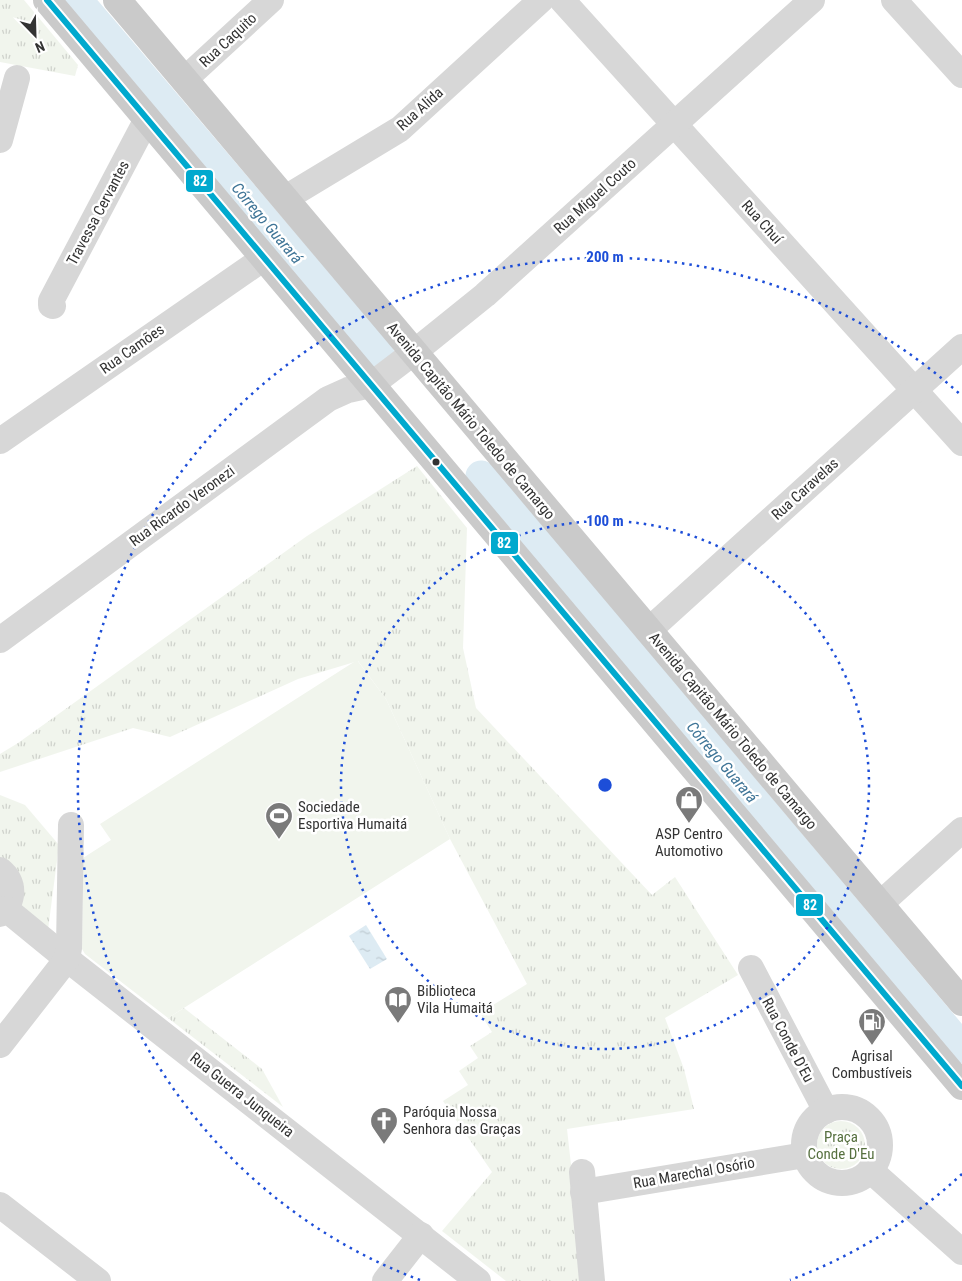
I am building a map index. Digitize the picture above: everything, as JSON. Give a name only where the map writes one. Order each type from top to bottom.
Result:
[{"type":"main road","points":[[47,0],[962,1086]]},
{"type":"main road","name":"Avenida Capitão Mário Toledo de Camargo","points":[[117,0],[962,1002]]},
{"type":"street","name":"Rua Caquito","points":[[184,80],[271,0]]},
{"type":"street","name":"Rua Alida","points":[[284,199],[400,129],[541,0]]},
{"type":"street","name":"Rua Chuí","points":[[562,0],[962,443]]},
{"type":"street","name":"Rua Miguel Couto","points":[[371,384],[414,353],[485,295],[812,0]]},
{"type":"street","points":[[894,0],[962,75]]},
{"type":"street","points":[[0,140],[16,78]]},
{"type":"street","name":"Travessa Cervantes","points":[[53,306],[50,303],[51,301],[147,120]]},
{"type":"street","name":"Rua Camões","points":[[0,441],[264,258]]},
{"type":"street","name":"Rua Caravelas","points":[[648,631],[962,347]]},
{"type":"street","name":"Rua Ricardo Veronezi","points":[[0,640],[328,399],[348,390],[371,384]]},
{"type":"street","points":[[0,1045],[67,959],[69,948],[71,824]]},
{"type":"street","points":[[880,904],[962,830]]},
{"type":"street","name":"Rua Guerra Junqueira","points":[[0,870],[10,882],[12,892],[11,901],[3,912],[67,959],[478,1281]]},
{"type":"street","name":"Rua Conde D'Eu","points":[[751,968],[826,1111]]},
{"type":"street","points":[[846,1108],[856,1110],[872,1122],[878,1136],[879,1151],[876,1161],[870,1170],[856,1180],[847,1183],[828,1181],[813,1171],[805,1155],[804,1144],[808,1129],[817,1117],[826,1111],[846,1108]]},
{"type":"street","name":"Rua Marechal Osório","points":[[592,1281],[582,1182],[805,1155]]},
{"type":"street","points":[[870,1170],[962,1252]]},
{"type":"street","points":[[0,1205],[98,1281]]},
{"type":"street","points":[[385,1281],[421,1235]]},
{"type":"green space","points":[[0,0],[24,0],[78,65],[75,76],[0,62]]},
{"type":"green space","points":[[417,466],[467,528],[463,648],[476,708],[652,895],[675,877],[738,975],[665,1018],[684,1069],[694,1109],[567,1129],[584,1281],[506,1281],[442,1231],[492,1172],[443,1101],[468,1085],[459,1071],[478,1058],[470,1046],[492,1032],[480,1013],[527,984],[450,839],[386,699],[358,661],[298,679],[170,737],[133,728],[0,772],[0,754],[307,536]]},
{"type":"green space","name":"Sociedade Esportiva Humaitá","points":[[357,660],[386,699],[450,839],[168,1018],[85,954],[82,949],[83,858],[111,840],[100,824]]},
{"type":"green space","points":[[0,795],[25,805],[59,845],[48,930],[23,910],[0,860]]},
{"type":"green space","points":[[184,1008],[262,1069],[283,1107],[168,1018]]},
{"type":"green space","name":"Praça Conde D'Eu","points":[[836,1121],[846,1121],[855,1125],[861,1131],[864,1136],[864,1154],[855,1165],[846,1169],[836,1169],[827,1165],[821,1159],[817,1150],[817,1140],[821,1131],[827,1125]]},
{"type":"water","points":[[366,925],[387,959],[370,969],[349,936]]},
{"type":"waterway","name":"Córrego Guarará","points":[[77,0],[379,355]]},
{"type":"waterway","name":"Córrego Guarará","points":[[481,476],[962,1048]]},
{"type":"transit line","name":"82","points":[[47,0],[962,1086]]},
{"type":"place","name":"ASP Centro Automotivo","points":[[689,824]]},
{"type":"place","name":"Sociedade Esportiva Humaitá","points":[[279,840]]},
{"type":"place","name":"Biblioteca Vila Humaitá","points":[[398,1024]]},
{"type":"place","name":"Agrisal Combustíveis","points":[[872,1046]]},
{"type":"place","name":"Paróquia Nossa Senhora das Graças","points":[[384,1145]]}]
